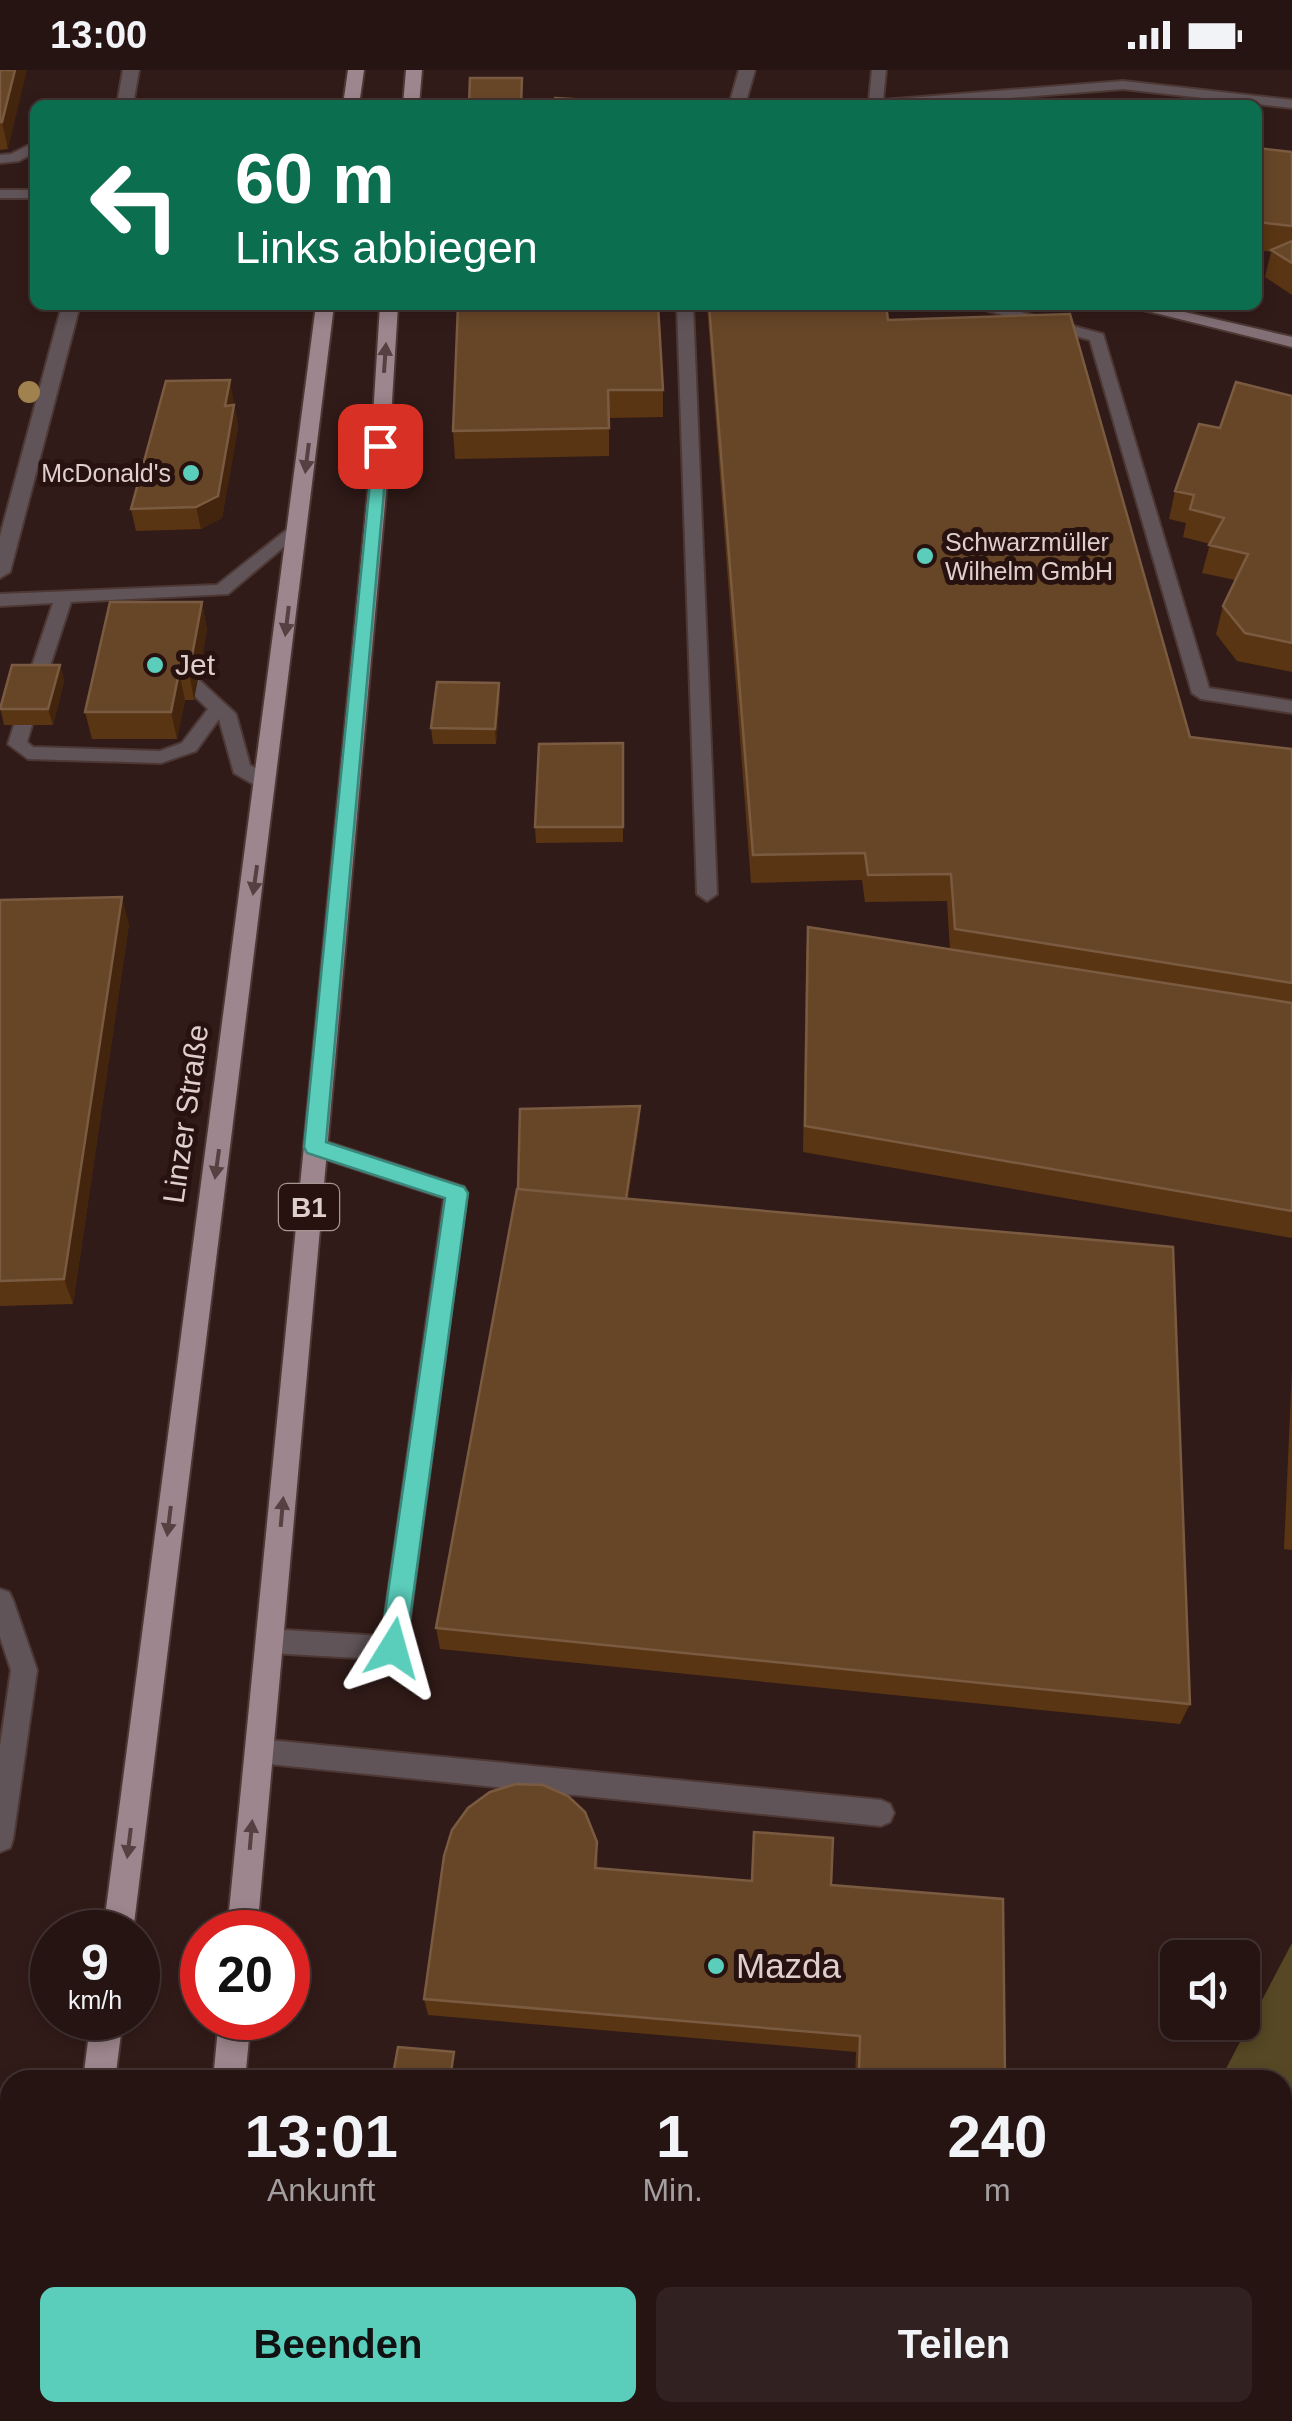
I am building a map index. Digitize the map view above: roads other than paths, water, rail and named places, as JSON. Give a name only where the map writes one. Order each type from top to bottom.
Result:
[{"type":"main road","points":[[352,100],[356,70]]},
{"type":"main road","points":[[411,100],[414,70]]},
{"type":"main road","name":"Linzer Straße","points":[[121,1910],[325,310]]},
{"type":"main road","name":"B1","points":[[244,1910],[378,481],[389,310]]},
{"type":"main road","points":[[1154,310],[1292,342]]},
{"type":"main road","points":[[100,2070],[104,2040]]},
{"type":"main road","points":[[230,2070],[233,2040]]},
{"type":"street","points":[[127,100],[131,70]]},
{"type":"street","points":[[738,100],[747,70]]},
{"type":"street","points":[[0,572],[69,310]]},
{"type":"lane","points":[[876,100],[879,70]]},
{"type":"lane","points":[[910,100],[1011,88],[1123,86],[1254,100]]},
{"type":"lane","points":[[1262,101],[1292,104]]},
{"type":"lane","points":[[0,158],[14,158],[30,149]]},
{"type":"lane","points":[[0,194],[30,194]]},
{"type":"lane","points":[[686,310],[706,894]]},
{"type":"lane","points":[[995,310],[1097,337],[1201,693],[1292,708]]},
{"type":"lane","points":[[0,600],[64,596],[181,600],[222,590],[299,524]]},
{"type":"lane","points":[[36,681],[64,596]]},
{"type":"lane","points":[[166,658],[228,718],[241,768],[267,783]]},
{"type":"lane","points":[[22,725],[18,744],[28,754],[161,757],[189,747],[218,708]]},
{"type":"lane","points":[[270,1641],[393,1648],[456,1193],[315,1147]]},
{"type":"lane","points":[[0,1600],[12,1674],[0,1839]]},
{"type":"lane","points":[[258,1752],[882,1813]]},
{"type":"place","name":"McDonald's","points":[[191,473]]},
{"type":"place","name":"Schwarzmüller Wilhelm GmbH","points":[[925,556]]},
{"type":"place","name":"Jet","points":[[155,665]]},
{"type":"place","name":"Mazda","points":[[716,1966]]}]
